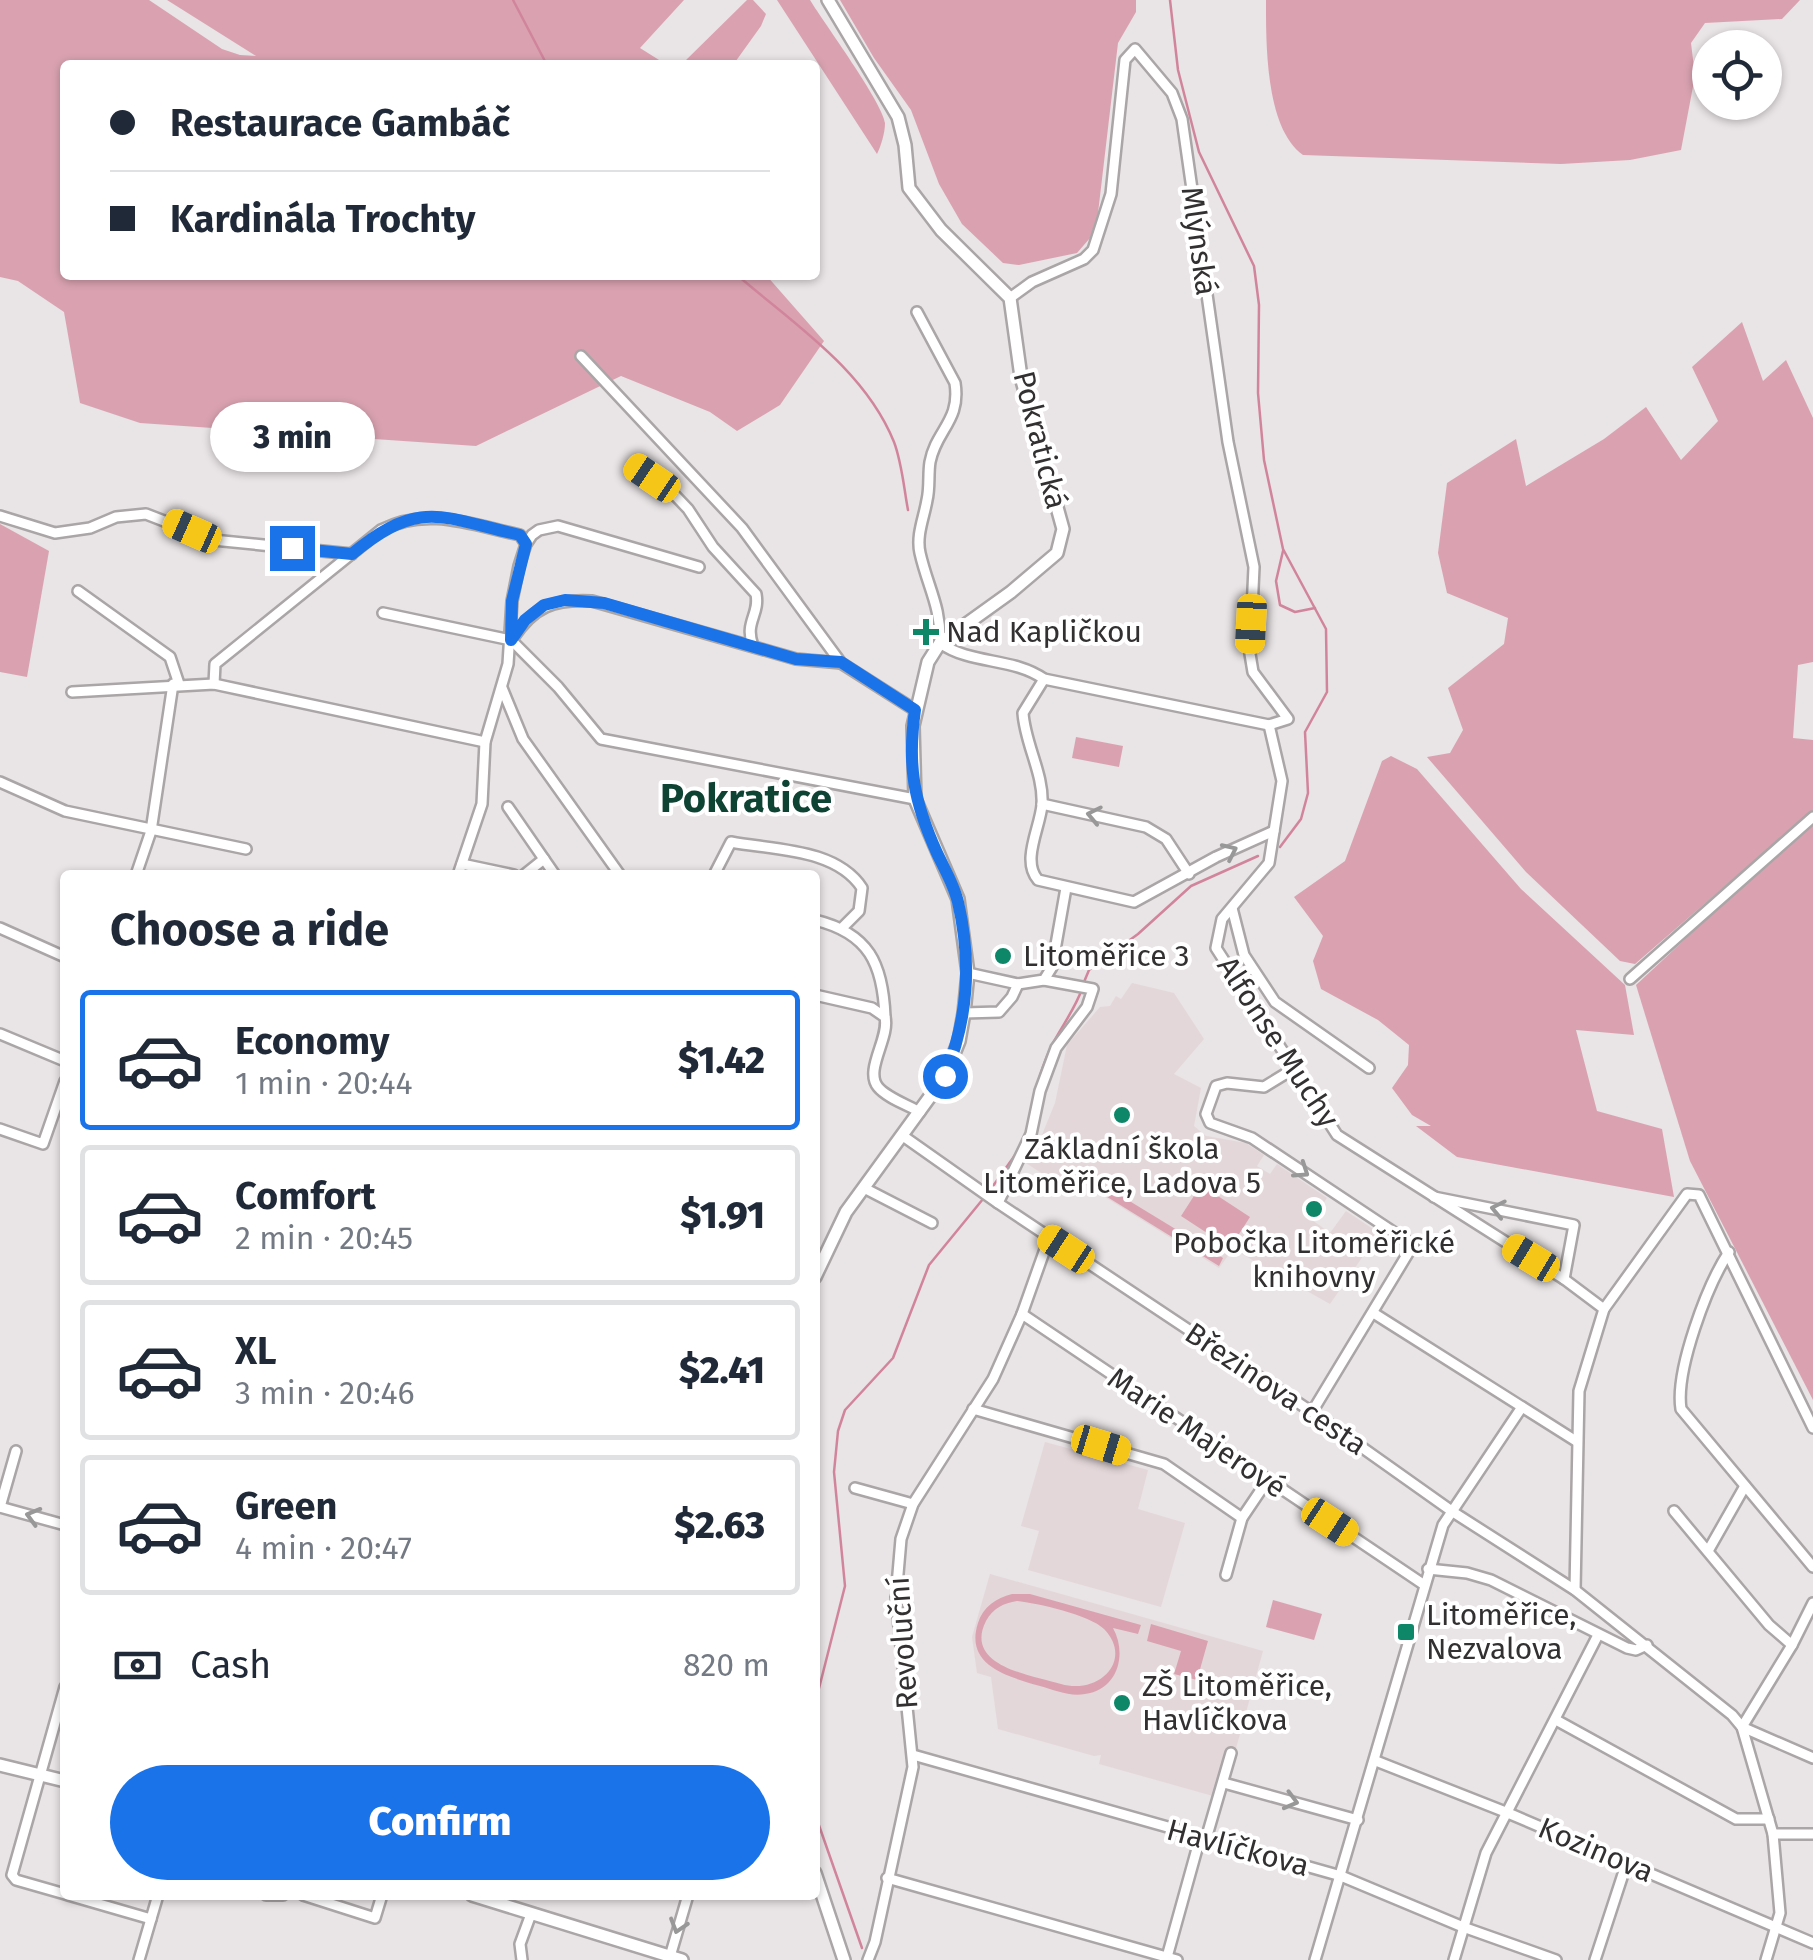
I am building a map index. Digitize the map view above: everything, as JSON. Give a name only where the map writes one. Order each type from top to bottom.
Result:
[{"type":"street","points":[[828,0],[898,116],[909,188],[941,230],[1010,298]]},
{"type":"street","name":"Mlýnská","points":[[1010,298],[1094,250],[1111,194],[1124,60],[1135,49],[1172,93],[1182,119],[1228,442],[1254,567],[1250,654],[1253,672],[1288,719],[1269,724]]},
{"type":"street","name":"Pokratická","points":[[940,643],[1011,592],[1057,552],[1063,529],[1021,376],[1010,298]]},
{"type":"street","points":[[820,1252],[945,1076],[964,1013],[968,973],[958,899],[915,799],[915,710],[928,662],[940,643],[940,611],[919,540],[930,461],[953,418],[957,393],[917,312]]},
{"type":"street","points":[[581,356],[742,528],[841,662],[915,710]]},
{"type":"street","points":[[636,467],[669,489],[694,517],[713,548],[756,594],[757,604],[748,628],[753,646]]},
{"type":"street","points":[[0,516],[55,533],[90,528],[116,516],[146,514],[213,540],[352,554]]},
{"type":"street","points":[[214,684],[215,664],[381,530],[397,522],[424,516],[520,535],[526,544]]},
{"type":"street","points":[[460,870],[482,804],[485,742],[502,688],[511,640],[512,601],[526,544],[539,530],[558,526],[699,567]]},
{"type":"street","points":[[78,591],[167,654],[176,684],[151,831],[138,870]]},
{"type":"street","points":[[511,640],[534,610],[565,600],[604,603],[796,659],[841,662]]},
{"type":"street","points":[[383,613],[511,640],[602,739],[915,799]]},
{"type":"street","points":[[940,643],[953,652],[1027,669],[1044,679],[1269,724]]},
{"type":"street","points":[[1044,679],[1025,706],[1024,721],[1041,787],[1042,804],[1030,870],[1038,880],[1134,902],[1274,831]]},
{"type":"street","points":[[72,692],[214,684],[485,742]]},
{"type":"street","points":[[502,688],[523,738],[616,870]]},
{"type":"street","name":"Alfonse Muchy","points":[[1269,724],[1282,773],[1269,863],[1217,932],[1216,948],[1337,1135],[1564,1279],[1604,1309]]},
{"type":"street","points":[[1,784],[65,811],[246,850]]},
{"type":"street","points":[[1042,804],[1159,832],[1188,874]]},
{"type":"street","points":[[508,807],[552,870]]},
{"type":"street","points":[[1630,979],[1813,817]]},
{"type":"street","points":[[717,870],[731,842],[822,858],[858,881],[863,895],[859,912],[843,927]]},
{"type":"street","points":[[530,870],[544,859]]},
{"type":"street","points":[[1044,980],[1052,967],[1066,888]]},
{"type":"street","points":[[1232,908],[1244,955],[1275,1002],[1369,1068]]},
{"type":"street","points":[[820,921],[843,927],[872,954],[882,979],[886,1032],[875,1067],[875,1082],[881,1090],[920,1112]]},
{"type":"street","points":[[0,928],[60,955]]},
{"type":"street","points":[[968,973],[1018,984],[1044,980],[1086,987],[1087,1007],[1056,1048],[1040,1091],[1031,1134],[998,1203]]},
{"type":"street","points":[[964,1013],[999,1012],[1018,984]]},
{"type":"street","points":[[820,996],[872,1008],[885,1017]]},
{"type":"street","points":[[0,1034],[60,1059]]},
{"type":"street","points":[[1295,1068],[1264,1087],[1222,1083],[1213,1090],[1206,1114],[1210,1123],[1252,1138],[1414,1246],[1312,1412]]},
{"type":"street","points":[[0,1129],[43,1144],[60,1095]]},
{"type":"street","name":"Březinova cesta","points":[[904,1136],[1453,1512],[1575,1590],[1732,1714],[1742,1727]]},
{"type":"street","points":[[864,1188],[932,1223]]},
{"type":"street","points":[[1575,1590],[1579,1391],[1604,1309],[1687,1194],[1700,1195],[1813,1428]]},
{"type":"street","points":[[1430,1197],[1574,1226],[1564,1279]]},
{"type":"street","name":"Revoluční","points":[[868,1960],[909,1792],[913,1755],[896,1577],[901,1539],[913,1504],[993,1379],[1049,1238]]},
{"type":"street","points":[[1729,1252],[1684,1363],[1678,1390],[1681,1409],[1813,1567]]},
{"type":"street","name":"Marie Majerové","points":[[1022,1314],[1423,1584]]},
{"type":"street","points":[[1374,1314],[1576,1441]]},
{"type":"street","points":[[1315,1960],[1443,1524],[1522,1407]]},
{"type":"street","points":[[973,1409],[1164,1464],[1242,1518]]},
{"type":"street","points":[[16,1451],[0,1506],[60,1524]]},
{"type":"street","points":[[1226,1575],[1242,1518],[1267,1481]]},
{"type":"street","points":[[1708,1551],[1745,1486]]},
{"type":"street","points":[[855,1488],[913,1504]]},
{"type":"street","points":[[1674,1511],[1769,1625],[1792,1646]]},
{"type":"street","points":[[1428,1570],[1478,1576],[1632,1650],[1647,1645]]},
{"type":"street","points":[[1766,1960],[1780,1913],[1773,1834],[1742,1727],[1792,1646],[1813,1602]]},
{"type":"street","points":[[1454,1960],[1486,1853],[1598,1635]]},
{"type":"street","points":[[60,1704],[12,1875],[16,1880],[60,1893]]},
{"type":"street","points":[[1556,1720],[1736,1819],[1769,1819]]},
{"type":"street","points":[[1742,1727],[1813,1758]]},
{"type":"street","points":[[888,1878],[1172,1958],[1230,1753]]},
{"type":"street","name":"Havlíčkova","points":[[913,1755],[1340,1876],[1556,1960]]},
{"type":"street","name":"Kozinova","points":[[1376,1761],[1508,1812],[1813,1943]]},
{"type":"street","points":[[0,1765],[60,1780]]},
{"type":"street","points":[[1224,1783],[1358,1820]]},
{"type":"street","points":[[1773,1834],[1813,1834]]},
{"type":"street","points":[[1596,1960],[1627,1862]]},
{"type":"street","points":[[820,1888],[844,1960]]},
{"type":"street","points":[[84,1900],[152,1919]]},
{"type":"street","points":[[139,1960],[157,1900]]},
{"type":"street","points":[[318,1900],[375,1918],[380,1900]]},
{"type":"street","points":[[504,1900],[530,1914],[674,1959],[687,1900]]},
{"type":"street","points":[[522,1960],[520,1944],[530,1914]]},
{"type":"shaded area","points":[[0,0],[149,0],[222,49],[256,56],[167,0],[684,0],[640,48],[659,60],[60,60],[60,280],[770,280],[824,341],[780,405],[737,431],[710,412],[621,376],[476,446],[140,423],[80,403],[64,312],[18,281],[0,277]]},
{"type":"shaded area","points":[[747,0],[753,0],[766,14],[737,60],[686,60]]},
{"type":"shaded area","points":[[777,0],[810,0],[852,63],[885,123],[877,154],[820,66],[820,60],[816,60]]},
{"type":"shaded area","points":[[840,0],[1136,0],[1136,12],[1118,43],[1098,213],[1090,238],[1077,253],[1019,265],[1003,263],[962,224],[939,184],[911,110]]},
{"type":"shaded area","points":[[1266,0],[1800,0],[1782,19],[1705,23],[1700,30],[1692,30],[1692,92],[1681,150],[1630,160],[1561,164],[1303,155],[1281,125],[1268,60]]},
{"type":"shaded area","points":[[1742,322],[1763,381],[1786,360],[1813,418],[1813,662],[1798,665],[1793,738],[1813,740],[1813,810],[1635,964],[1620,961],[1526,872],[1427,757],[1450,753],[1463,730],[1448,688],[1504,644],[1508,618],[1447,593],[1438,553],[1447,483],[1516,439],[1526,486],[1604,439],[1646,407],[1681,460],[1718,421],[1692,367]]},
{"type":"shaded area","points":[[0,524],[49,551],[27,677],[0,672]]},
{"type":"shaded area","points":[[1076,737],[1123,746],[1119,767],[1072,758]]},
{"type":"shaded area","points":[[1391,756],[1417,769],[1521,889],[1625,985],[1634,1035],[1576,1030],[1597,1111],[1662,1129],[1674,1197],[1457,1157],[1416,1126],[1431,1126],[1412,1115],[1392,1088],[1408,1065],[1409,1045],[1378,1020],[1321,989],[1313,961],[1323,936],[1294,897],[1345,861],[1382,761]]},
{"type":"shaded area","points":[[1813,820],[1813,1400],[1690,1161],[1636,985]]},
{"type":"shaded area","name":"Základní škola Litoměřice, Ladova 5","points":[[1132,983],[1174,993],[1204,1039],[1174,1074],[1201,1088],[1194,1126],[1206,1136],[1246,1143],[1264,1155],[1257,1166],[1270,1174],[1277,1164],[1327,1198],[1312,1220],[1330,1233],[1346,1211],[1379,1233],[1330,1304],[1233,1249],[1219,1268],[1068,1174],[1061,1186],[1026,1163],[1055,1103],[1067,1045],[1100,1007],[1110,1006],[1116,996],[1121,999]]},
{"type":"shaded area","points":[[1095,1180],[1223,1258],[1219,1266],[1091,1187]]},
{"type":"shaded area","points":[[1201,1185],[1250,1217],[1230,1248],[1181,1216]]},
{"type":"shaded area","points":[[1045,1442],[1148,1470],[1138,1509],[1185,1523],[1161,1607],[1028,1570],[1039,1531],[1021,1526]]},
{"type":"shaded area","name":"ZŠ Litoměřice, Havlíčkova","points":[[990,1574],[1263,1651],[1235,1752],[1225,1751],[1213,1796],[1099,1764],[1101,1755],[998,1729],[991,1677],[977,1673],[972,1637]]},
{"type":"shaded area","points":[[1030,1594],[1141,1625],[1138,1634],[1113,1628],[1119,1659],[1106,1685],[1085,1694],[1062,1693],[1003,1673],[977,1650],[975,1638],[980,1617],[991,1604],[1006,1596]],"holes":[[[1017,1601],[1076,1615],[1104,1629],[1115,1652],[1108,1672],[1099,1680],[1075,1686],[1019,1672],[992,1659],[981,1636],[986,1621],[1003,1605]]]},
{"type":"shaded area","points":[[1273,1600],[1322,1614],[1314,1640],[1266,1627]]},
{"type":"shaded area","points":[[1151,1624],[1208,1641],[1197,1680],[1174,1674],[1181,1651],[1147,1641]]},
{"type":"waterway","points":[[513,0],[544,60]]},
{"type":"waterway","points":[[1170,0],[1178,70],[1199,152],[1254,266],[1264,460],[1283,549],[1326,629],[1327,692],[1305,732],[1308,793],[1301,819],[1280,847]]},
{"type":"waterway","points":[[743,280],[826,350],[865,392],[894,442],[908,510]]},
{"type":"waterway","points":[[1283,551],[1276,581],[1280,605],[1295,612],[1315,608]]},
{"type":"waterway","points":[[1084,982],[1089,970],[1138,934],[1191,886],[1258,856]]},
{"type":"waterway","points":[[1026,1135],[1046,1058],[1082,989]]},
{"type":"waterway","points":[[988,1193],[1018,1151]]},
{"type":"waterway","points":[[820,1684],[845,1586],[834,1472],[838,1431],[845,1410],[893,1358],[929,1265],[983,1199]]},
{"type":"waterway","points":[[820,1828],[862,1948]]},
{"type":"place","name":"Nad Kapličkou","points":[[926,632]]},
{"type":"place","name":"Litoměřice 3","points":[[1003,956]]},
{"type":"place","name":"Základní škola Litoměřice, Ladova 5","points":[[1122,1115]]},
{"type":"place","name":"Pobočka Litoměřické knihovny","points":[[1314,1209]]},
{"type":"place","name":"Litoměřice, Nezvalova","points":[[1406,1632]]},
{"type":"place","name":"ZŠ Litoměřice, Havlíčkova","points":[[1122,1703]]},
{"type":"district","name":"Pokratice","points":[[746,799]]},
{"type":"route","points":[[292,548],[352,554],[381,530],[424,516],[520,535],[526,544],[512,601],[511,640],[534,610],[553,601],[604,603],[796,659],[841,662],[915,710],[915,799],[958,899],[968,973],[958,1041],[945,1076]]}]
